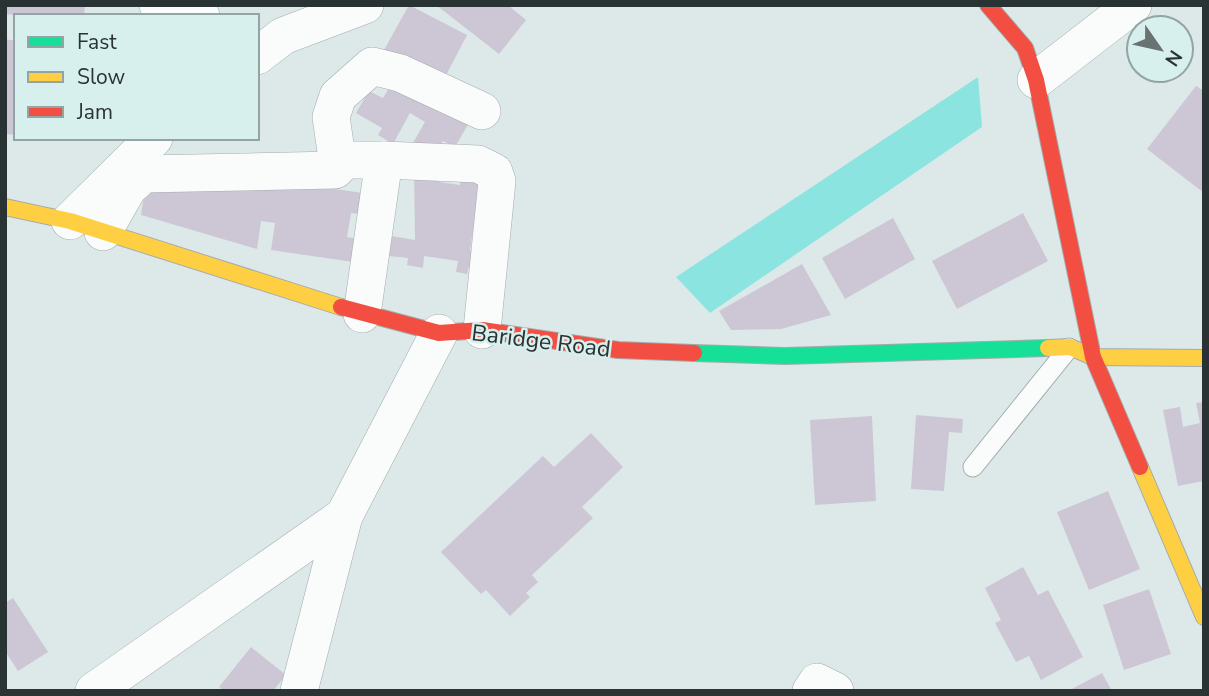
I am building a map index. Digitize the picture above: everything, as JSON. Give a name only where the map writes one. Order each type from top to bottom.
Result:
[{"type":"street","points":[[158,5],[193,14]]},
{"type":"street","points":[[287,23],[365,5]]},
{"type":"street","points":[[988,5],[1025,48],[1036,80],[1093,358],[1204,617]]},
{"type":"street","points":[[1036,80],[1133,5]]},
{"type":"street","points":[[482,111],[400,73],[372,66],[338,96],[331,117],[336,152],[345,160],[478,164],[494,172],[497,181],[482,330]]},
{"type":"street","points":[[87,226],[152,140]]},
{"type":"street","points":[[87,226],[144,174],[335,170],[345,160]]},
{"type":"street","points":[[362,314],[384,160]]},
{"type":"street","name":"Baridge Road","points":[[10,214],[87,226],[362,314],[439,333],[482,330],[618,350],[785,356],[1070,347],[1093,358]]},
{"type":"street","points":[[299,691],[344,516],[439,333]]},
{"type":"street","points":[[1093,358],[1204,358]]},
{"type":"street","points":[[94,691],[344,516]]},
{"type":"street","points":[[811,691],[817,682],[835,691]]},
{"type":"lane","points":[[973,467],[1070,347]]},
{"type":"shaded area","points":[[978,77],[982,127],[710,313],[676,277]]},
{"type":"building","points":[[5,5],[85,6],[84,14],[5,14]]},
{"type":"building","points":[[409,5],[467,35],[442,83],[383,52]]},
{"type":"building","points":[[436,5],[508,5],[526,20],[499,54]]},
{"type":"building","points":[[5,39],[14,41],[14,135],[5,134]]},
{"type":"building","points":[[394,80],[470,121],[455,147],[443,141],[437,150],[410,148],[425,122],[410,113],[393,144],[378,135],[382,128],[356,113],[369,91],[383,98]]},
{"type":"building","points":[[1196,86],[1204,91],[1204,193],[1147,149]]},
{"type":"building","points":[[441,167],[439,182],[460,185],[462,174],[481,177],[470,250],[484,252],[482,269],[469,267],[467,274],[456,272],[458,261],[424,256],[423,268],[407,265],[408,258],[389,256],[391,236],[415,240],[414,168]]},
{"type":"building","points":[[146,182],[335,189],[370,194],[367,215],[351,213],[347,237],[364,240],[360,263],[271,250],[275,223],[261,221],[257,249],[141,215]]},
{"type":"building","points":[[1023,213],[1048,261],[957,309],[932,261]]},
{"type":"building","points":[[893,218],[915,259],[845,299],[822,258]]},
{"type":"building","points":[[802,264],[831,315],[781,329],[731,330],[719,311]]},
{"type":"building","points":[[1204,402],[1204,481],[1178,486],[1163,410],[1180,407],[1183,427],[1200,423],[1196,403]]},
{"type":"building","points":[[916,415],[963,419],[962,433],[949,432],[944,491],[911,489]]},
{"type":"building","points":[[872,416],[876,501],[815,505],[810,420]]},
{"type":"building","points":[[591,433],[623,467],[582,507],[593,518],[532,575],[538,582],[526,593],[530,597],[510,616],[486,590],[481,594],[441,552],[543,456],[554,467]]},
{"type":"building","points":[[1108,491],[1140,569],[1089,590],[1057,512]]},
{"type":"building","points":[[1023,567],[1038,595],[1048,590],[1083,657],[1041,680],[1029,656],[1016,662],[995,623],[1001,620],[985,588]]},
{"type":"building","points":[[1149,589],[1171,654],[1124,670],[1103,605]]},
{"type":"building","points":[[13,598],[48,652],[18,671],[5,651],[5,603]]},
{"type":"building","points":[[251,647],[286,675],[273,691],[224,691],[219,687]]},
{"type":"building","points":[[1102,673],[1112,691],[1068,691]]},
{"type":"traffic: fast","points":[[694,353],[785,356],[1048,348]]},
{"type":"traffic: slow","points":[[5,207],[70,221],[341,307]]},
{"type":"traffic: slow","points":[[1048,348],[1070,347],[1093,357],[1204,358]]},
{"type":"traffic: slow","points":[[1140,467],[1204,617]]},
{"type":"traffic: jam","points":[[988,5],[1025,48],[1036,80],[1093,357],[1140,467]]},
{"type":"traffic: jam","points":[[341,307],[439,333],[482,330],[618,350],[694,353]]}]
